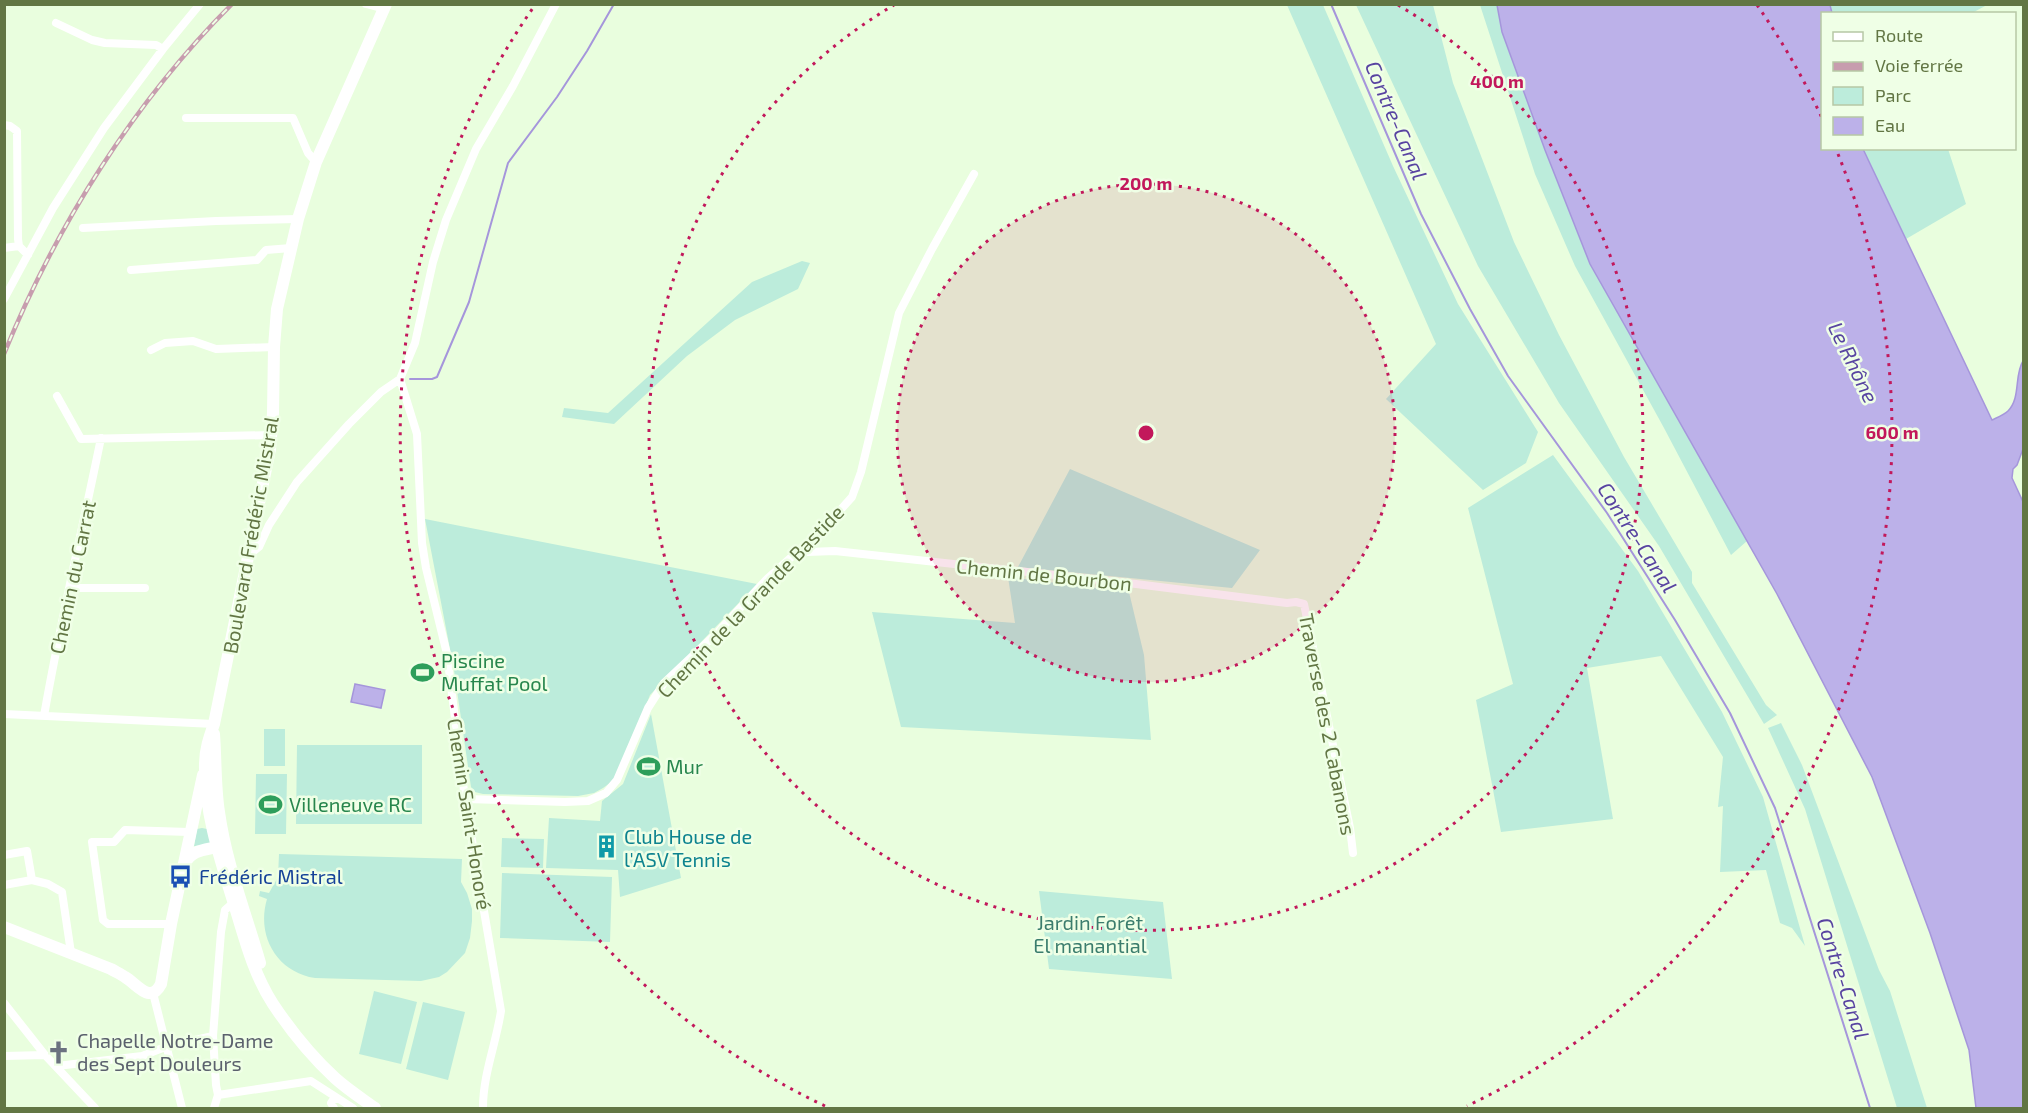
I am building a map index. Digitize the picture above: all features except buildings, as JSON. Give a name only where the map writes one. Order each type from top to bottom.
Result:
[{"type":"main road","name":"Boulevard Frédéric Mistral","points":[[153,993],[161,984],[189,831],[205,765],[207,743],[214,724],[272,435],[277,309],[291,248],[316,162],[386,7]]},
{"type":"main road","name":"Boulevard Frédéric Mistral","points":[[214,724],[220,841]]},
{"type":"main road","name":"Boulevard Frédéric Mistral","points":[[205,765],[212,824],[218,831],[220,841]]},
{"type":"main road","points":[[189,831],[195,824],[201,822],[212,824]]},
{"type":"main road","points":[[183,867],[188,857],[220,841]]},
{"type":"main road","points":[[220,841],[233,903],[255,969],[273,1004],[302,1044],[320,1064],[351,1092],[374,1108]]},
{"type":"main road","points":[[220,841],[267,982],[285,1020]]},
{"type":"main road","points":[[4,927],[111,969],[146,993],[153,993]]},
{"type":"street","points":[[4,299],[53,208],[83,159],[104,128],[200,4]]},
{"type":"street","points":[[366,4],[386,7]]},
{"type":"street","points":[[250,550],[254,551],[259,547],[268,525],[297,482],[381,392],[400,379],[415,343],[433,262],[446,220],[476,148],[513,86],[556,4]]},
{"type":"street","points":[[56,23],[92,40],[105,43],[156,45],[164,49]]},
{"type":"street","points":[[186,118],[293,118],[308,153],[316,162]]},
{"type":"street","points":[[4,125],[17,131],[19,246],[28,255]]},
{"type":"street","name":"Chemin de la Grande Bastide","points":[[465,799],[565,802],[588,801],[606,793],[617,780],[648,708],[664,683],[717,633],[767,579],[826,526],[852,496],[864,461],[899,314],[974,174]]},
{"type":"street","points":[[83,228],[298,219]]},
{"type":"street","points":[[4,248],[19,246]]},
{"type":"street","points":[[131,270],[257,260],[266,250],[291,248]]},
{"type":"street","points":[[151,350],[165,343],[193,341],[216,349],[274,346]]},
{"type":"street","name":"Chemin Saint-Honoré","points":[[400,379],[417,435],[422,543],[447,654],[465,799],[501,1011],[488,1062],[483,1108]]},
{"type":"street","points":[[57,396],[81,439],[272,435]]},
{"type":"street","name":"Chemin du Carrat","points":[[44,716],[58,632],[70,588],[101,438]]},
{"type":"street","name":"Chemin de Bourbon","points":[[793,556],[807,552],[835,551],[1287,603],[1296,602]]},
{"type":"street","points":[[70,588],[145,588]]},
{"type":"street","name":"Traverse des 2 Cabanons","points":[[1296,602],[1304,604],[1353,852]]},
{"type":"street","points":[[4,714],[214,724]]},
{"type":"street","points":[[171,924],[108,924],[102,920],[92,842],[114,842],[125,830],[189,831]]},
{"type":"street","points":[[4,855],[27,851],[32,880]]},
{"type":"street","points":[[4,885],[32,880],[48,884],[62,892],[71,953]]},
{"type":"street","points":[[214,1108],[218,1095],[213,1036],[222,923],[225,910],[233,903]]},
{"type":"street","points":[[153,993],[182,1108]]},
{"type":"street","points":[[4,1003],[45,1055],[95,1108]]},
{"type":"street","points":[[57,1066],[142,1056],[168,1046],[213,1036]]},
{"type":"street","points":[[4,1056],[45,1055]]},
{"type":"street","points":[[218,1095],[311,1081],[353,1108]]},
{"type":"street","points":[[334,1108],[332,1103],[335,1097]]},
{"type":"green space","points":[[1287,5],[1323,5],[1393,166],[1458,304],[1538,432],[1526,463],[1483,490],[1386,399],[1436,344]]},
{"type":"green space","points":[[1356,5],[1433,5],[1453,83],[1514,242],[1559,335],[1624,457],[1692,572],[1692,583],[1766,705],[1777,715],[1764,724],[1659,546],[1559,403],[1478,266]]},
{"type":"green space","points":[[1480,5],[1497,5],[1502,32],[1590,264],[1747,541],[1731,555],[1575,266],[1535,174]]},
{"type":"green space","points":[[1830,5],[1987,5],[1974,12],[1832,12]]},
{"type":"green space","points":[[1863,150],[1948,150],[1966,204],[1906,239]]},
{"type":"green space","points":[[802,261],[810,263],[798,289],[735,320],[687,356],[614,424],[562,417],[564,408],[608,413],[752,282]]},
{"type":"green space","points":[[1553,455],[1638,571],[1722,712],[1763,797],[1805,946],[1792,928],[1780,923],[1766,870],[1720,872],[1723,806],[1718,807],[1723,757],[1661,656],[1587,668],[1613,819],[1501,832],[1476,700],[1513,684],[1468,508]]},
{"type":"green space","points":[[1070,469],[1260,550],[1232,588],[1018,567]]},
{"type":"green space","points":[[425,519],[757,584],[650,695],[622,767],[614,780],[594,793],[578,796],[483,794],[475,792],[471,787],[454,670]]},
{"type":"green space","points":[[1008,577],[1129,592],[1144,655],[1151,740],[901,727],[872,612],[1015,623]]},
{"type":"green space","points":[[651,714],[681,878],[620,897],[618,870],[546,868],[549,818],[600,821],[602,801],[623,784]]},
{"type":"green space","points":[[1781,723],[1802,765],[1879,970],[1890,991],[1927,1108],[1897,1108],[1805,809],[1768,728]]},
{"type":"green space","points":[[264,729],[285,729],[285,766],[264,766]]},
{"type":"green space","points":[[297,745],[422,745],[422,824],[296,824]]},
{"type":"green space","name":"Villeneuve RC","points":[[256,774],[287,774],[286,834],[255,834]]},
{"type":"green space","points":[[197,829],[207,829],[212,841],[209,845],[194,846]]},
{"type":"green space","points":[[502,838],[544,839],[543,868],[501,867]]},
{"type":"green space","points":[[279,854],[462,859],[461,882],[472,909],[470,938],[465,953],[447,972],[439,977],[421,981],[315,978],[290,968],[280,960],[267,939],[264,913],[267,899],[259,896],[260,891],[269,893],[278,877]]},
{"type":"green space","points":[[502,873],[612,877],[610,942],[500,938]]},
{"type":"green space","name":"Jardin Forêt El manantial","points":[[1039,891],[1163,902],[1172,979],[1049,969]]},
{"type":"green space","points":[[374,991],[417,1002],[401,1064],[359,1054]]},
{"type":"green space","points":[[423,1002],[465,1012],[448,1080],[406,1069]]},
{"type":"water","name":"Le Rhône","points":[[1497,5],[1830,5],[1832,12],[1821,12],[1821,150],[1863,150],[1992,420],[2012,406],[2023,361],[2023,449],[2013,469],[2012,478],[2024,504],[2023,1108],[1976,1108],[1969,1050],[1930,933],[1872,777],[1777,594],[1590,264],[1502,32]]},
{"type":"water","points":[[355,684],[385,690],[381,708],[351,702]]},
{"type":"waterway","points":[[410,379],[437,377],[469,302],[508,163],[557,97],[614,4]]},
{"type":"waterway","name":"Contre-Canal","points":[[1331,4],[1421,214],[1470,309],[1508,376],[1607,513],[1675,620],[1730,713],[1775,808],[1870,1108]]},
{"type":"railway","points":[[4,354],[48,259],[101,168],[162,82],[232,4]]},
{"type":"place","name":"Piscine Muffat Pool","points":[[423,672]]},
{"type":"place","name":"Mur","points":[[648,766]]},
{"type":"place","name":"Villeneuve RC","points":[[271,804]]},
{"type":"place","name":"Club House de l'ASV Tennis","points":[[606,847]]},
{"type":"place","name":"Frédéric Mistral","points":[[181,876]]},
{"type":"place","name":"Chapelle Notre-Dame des Sept Douleurs","points":[[59,1052]]}]
